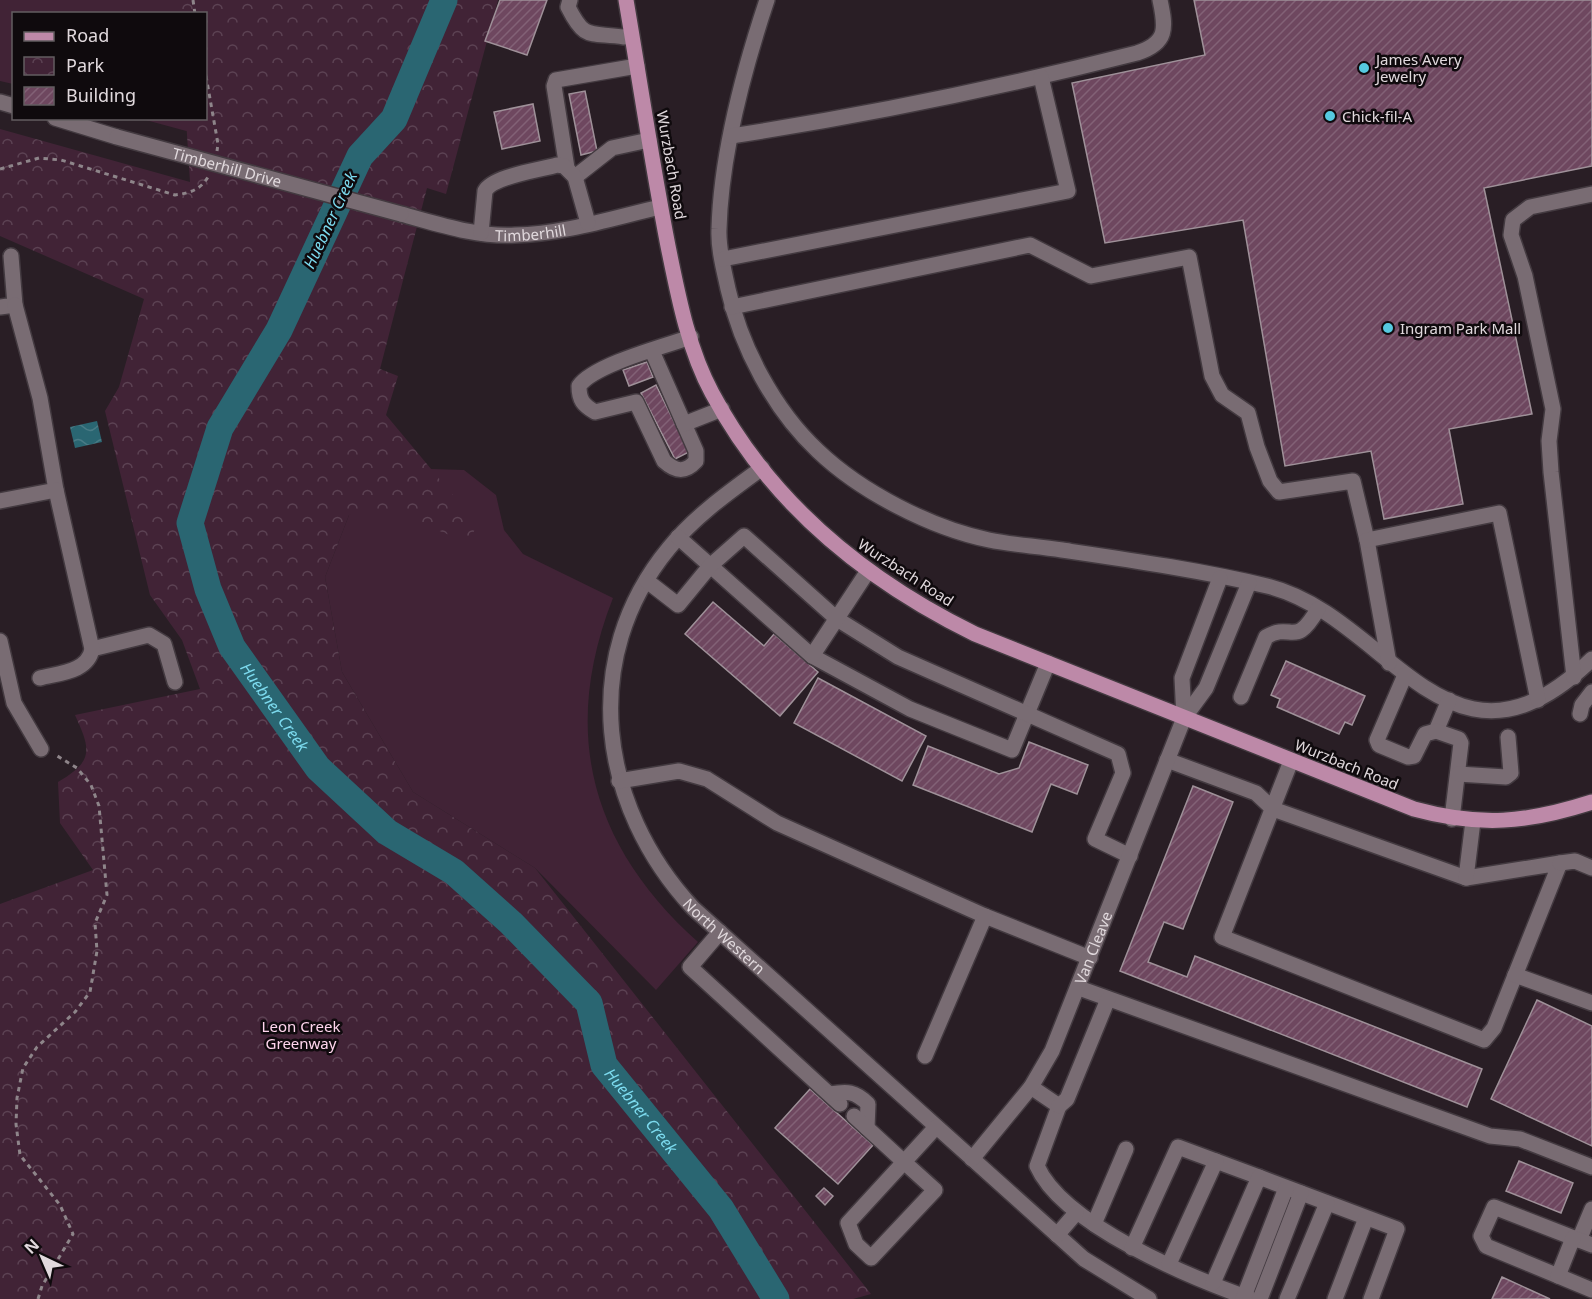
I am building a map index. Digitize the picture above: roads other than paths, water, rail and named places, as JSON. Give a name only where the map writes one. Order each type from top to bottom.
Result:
[{"type":"main road","name":"Wurzbach Road","points":[[626,0],[660,207],[679,296],[711,392],[762,468],[837,549],[929,612],[1048,663],[1414,809],[1452,819],[1496,821],[1542,816],[1592,804]]},
{"type":"street","points":[[570,0],[568,8],[578,27],[585,34],[624,37]]},
{"type":"street","points":[[767,0],[731,136],[719,232],[732,307],[746,345],[765,381],[792,422],[833,464],[896,504],[939,525],[988,540],[1270,587],[1318,609],[1425,689],[1465,707],[1486,710],[1506,709],[1538,699],[1563,687],[1592,659]]},
{"type":"street","points":[[731,136],[834,120],[1041,77],[1150,49],[1161,38],[1164,28],[1160,0]]},
{"type":"street","points":[[588,223],[571,173],[554,86],[556,80],[637,66]]},
{"type":"street","points":[[723,259],[1068,191],[1041,77]]},
{"type":"street","name":"Timberhill Drive","points":[[62,120],[401,214]]},
{"type":"street","points":[[571,173],[612,147],[649,140]]},
{"type":"street","points":[[481,233],[485,191],[488,186],[505,178],[557,165],[571,173]]},
{"type":"street","points":[[1574,676],[1551,472],[1549,441],[1553,409],[1525,276],[1511,235],[1513,220],[1530,207],[1592,194]]},
{"type":"street","name":"Timberhill","points":[[401,214],[481,233],[524,234],[660,207]]},
{"type":"street","points":[[732,307],[1030,245],[1091,276],[1189,257],[1212,376],[1222,395],[1248,413],[1270,481],[1279,492],[1353,481],[1367,540],[1389,663]]},
{"type":"street","points":[[11,256],[8,306],[40,398],[56,490],[92,649],[91,658],[82,667],[40,678]]},
{"type":"street","points":[[651,351],[696,452],[696,461],[689,469],[681,471],[672,468],[664,461],[636,402],[595,412],[584,406],[579,396],[579,386],[592,373],[651,351],[691,337]]},
{"type":"street","points":[[684,424],[722,409]]},
{"type":"street","name":"North Western","points":[[762,468],[706,509],[678,537],[647,581],[627,623],[613,678],[612,734],[619,781],[631,815],[657,865],[680,894],[720,932],[1084,1259],[1149,1299]]},
{"type":"street","points":[[0,501],[56,490]]},
{"type":"street","points":[[1367,540],[1499,513],[1538,699]]},
{"type":"street","points":[[647,581],[678,605],[710,566],[744,536],[837,619],[898,657],[1026,716],[1118,754],[1123,773],[1095,839],[1130,856]]},
{"type":"street","points":[[678,537],[812,656],[910,709],[1012,750],[1048,663]]},
{"type":"street","points":[[812,656],[868,571]]},
{"type":"street","points":[[1184,718],[1182,678],[1220,578]]},
{"type":"street","points":[[1184,718],[1206,688],[1249,583]]},
{"type":"street","points":[[1241,697],[1266,637],[1274,632],[1296,633],[1306,629],[1318,609]]},
{"type":"street","points":[[92,649],[149,635],[164,644],[175,682]]},
{"type":"street","points":[[0,641],[4,678],[21,717],[41,749]]},
{"type":"street","points":[[1405,675],[1377,740],[1379,745],[1408,757],[1414,756],[1425,734],[1436,731],[1459,739],[1458,774],[1452,819]]},
{"type":"street","points":[[1580,714],[1582,705],[1592,692]]},
{"type":"street","points":[[1436,731],[1449,700]]},
{"type":"street","name":"Van Cleave","points":[[972,1159],[1031,1087],[1052,1051],[1079,988],[1184,718]]},
{"type":"street","points":[[1458,774],[1506,777],[1511,773],[1508,737]]},
{"type":"street","points":[[1167,760],[1256,793],[1273,809],[1467,878],[1560,862],[1575,861],[1592,868]]},
{"type":"street","points":[[1291,761],[1222,937],[1484,1040],[1494,1028],[1560,862]]},
{"type":"street","points":[[619,781],[679,771],[707,778],[777,823],[985,916],[1090,958]]},
{"type":"street","points":[[1467,878],[1473,821]]},
{"type":"street","points":[[925,1056],[985,916]]},
{"type":"street","points":[[720,932],[690,967],[835,1099],[851,1091],[860,1096],[868,1104],[867,1128]]},
{"type":"street","points":[[1515,975],[1592,1003]]},
{"type":"street","points":[[1079,988],[1490,1136],[1520,1139],[1592,1167]]},
{"type":"street","points":[[1108,999],[1067,1099],[1059,1106],[1037,1166],[1042,1178],[1076,1213],[1132,1248],[1246,1298],[1293,1190]]},
{"type":"street","points":[[1031,1087],[1059,1106]]},
{"type":"street","points":[[854,1116],[904,1162],[934,1190],[871,1258],[856,1244],[848,1223],[904,1162],[936,1127]]},
{"type":"street","points":[[1132,1248],[1178,1147],[1397,1229],[1371,1299]]},
{"type":"street","points":[[1094,1224],[1126,1149]]},
{"type":"street","points":[[1169,1264],[1216,1161]]},
{"type":"street","points":[[1213,1283],[1259,1177]]},
{"type":"street","points":[[1260,1299],[1293,1190]]},
{"type":"street","points":[[1287,1299],[1327,1203]]},
{"type":"street","points":[[1581,1241],[1494,1207],[1491,1209],[1481,1236],[1486,1246],[1592,1290]]},
{"type":"street","points":[[1558,1276],[1581,1241],[1592,1209]]},
{"type":"street","points":[[1057,1235],[1076,1213]]},
{"type":"street","points":[[1335,1299],[1366,1218]]},
{"type":"street","points":[[1570,1299],[1576,1284]]},
{"type":"water","points":[[97,421],[102,442],[75,448],[70,427]]},
{"type":"waterway","name":"Huebner Creek","points":[[444,0],[394,119],[360,156],[279,330],[220,428],[190,523],[208,589],[232,647],[318,768],[387,832],[454,872],[511,923],[589,1003],[604,1065],[721,1209],[776,1299]]},
{"type":"place","name":"James Avery Jewelry","points":[[1364,68]]},
{"type":"place","name":"Chick-fil-A","points":[[1330,116]]},
{"type":"place","name":"Ingram Park Mall","points":[[1388,328]]},
{"type":"park label","name":"Leon Creek Greenway","points":[[301,1034]]}]
